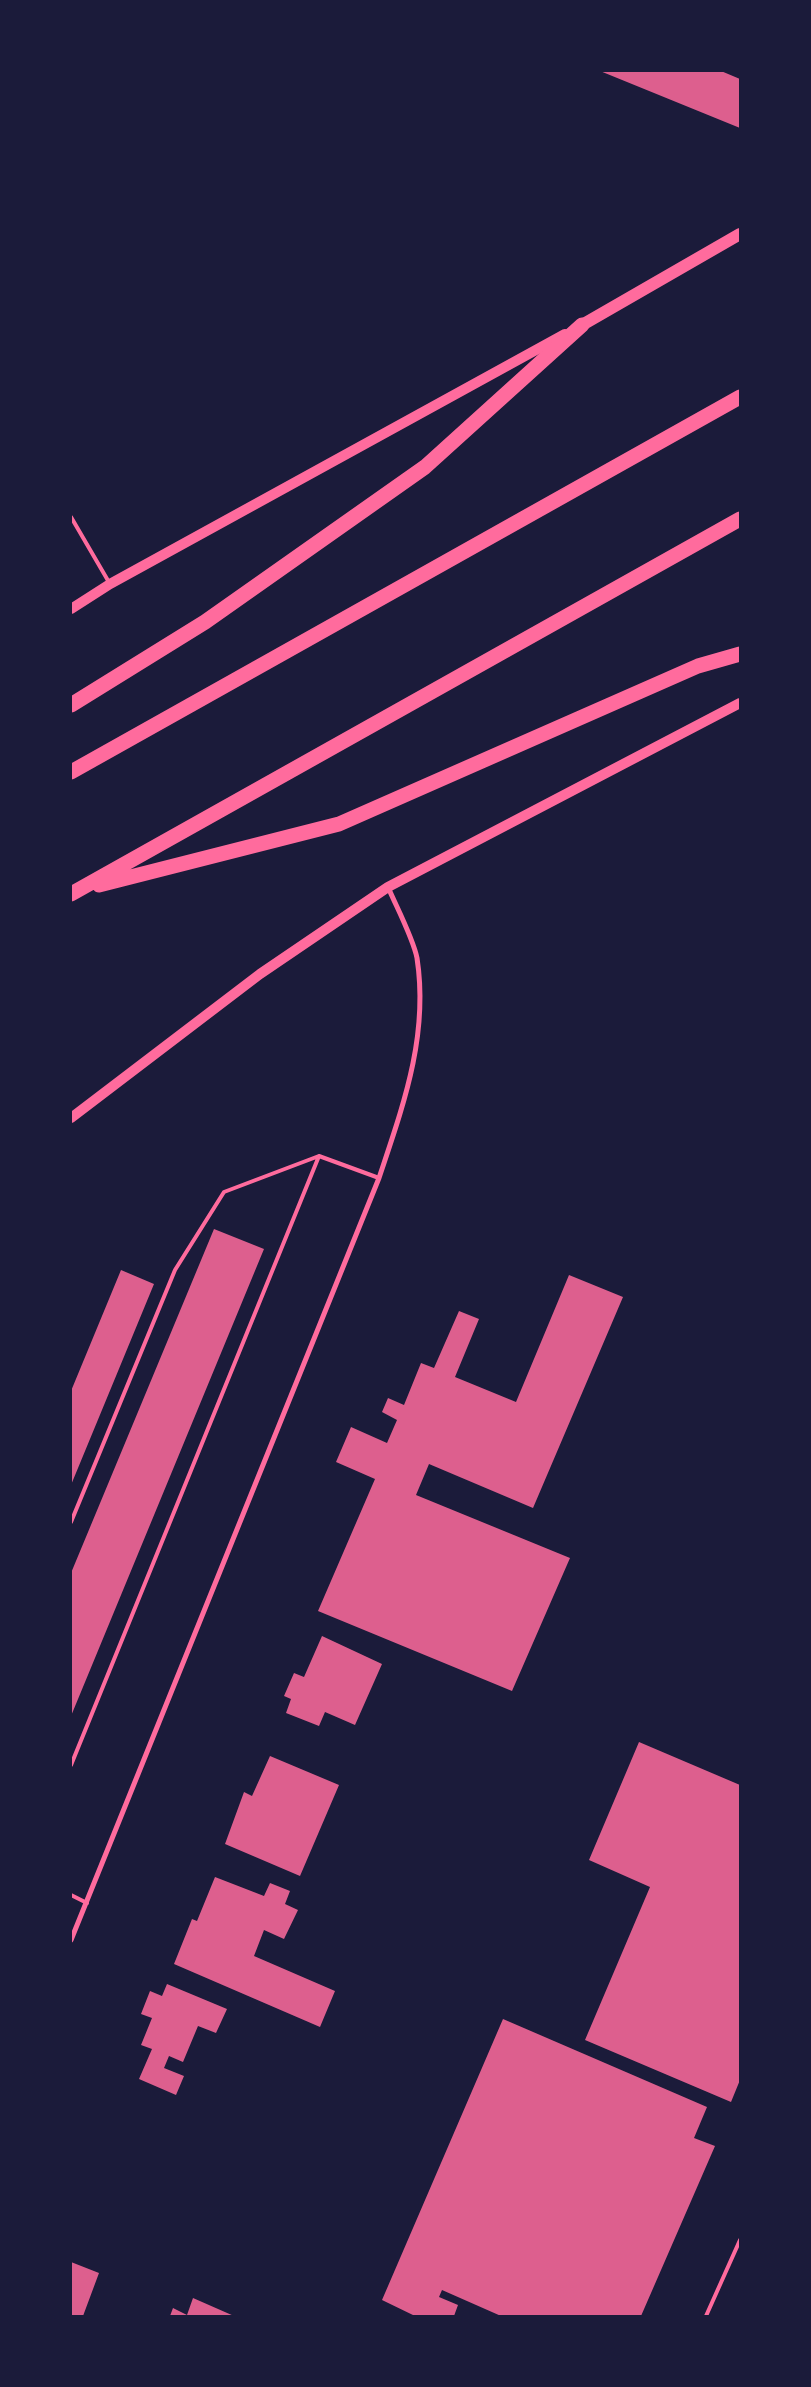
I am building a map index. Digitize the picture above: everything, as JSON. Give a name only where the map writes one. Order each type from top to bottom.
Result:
[{"type":"highway","points":[[71,705],[205,622],[425,467],[582,325]]},
{"type":"highway","points":[[71,772],[740,397]]},
{"type":"highway","points":[[75,892],[740,519]]},
{"type":"highway","points":[[75,892],[339,824],[698,666],[740,654]]},
{"type":"main road","points":[[71,609],[110,584],[582,325],[740,234]]},
{"type":"main road","points":[[71,1118],[260,974],[388,886],[740,703]]},
{"type":"street","points":[[71,1940],[379,1178],[409,1089],[421,1015],[416,956],[388,886]]},
{"type":"lane","points":[[71,517],[110,584]]},
{"type":"lane","points":[[71,1522],[175,1270],[224,1192],[319,1156],[379,1178]]},
{"type":"lane","points":[[71,1764],[319,1156]]},
{"type":"lane","points":[[71,1895],[87,1902]]},
{"type":"lane","points":[[706,2316],[740,2240]]},
{"type":"building","points":[[600,71],[721,71],[740,79],[740,128]]},
{"type":"building","points":[[214,1229],[264,1249],[71,1716],[71,1573]]},
{"type":"building","points":[[121,1270],[154,1284],[71,1485],[71,1391]]},
{"type":"building","points":[[569,1275],[623,1297],[533,1508],[429,1464],[416,1495],[570,1558],[512,1691],[318,1611],[375,1479],[336,1462],[351,1427],[387,1443],[397,1420],[382,1412],[388,1398],[404,1405],[421,1363],[434,1368],[459,1311],[479,1319],[455,1377],[516,1402]]},
{"type":"building","points":[[322,1636],[382,1664],[355,1725],[325,1712],[319,1726],[286,1713],[291,1699],[284,1696],[294,1673],[304,1677]]},
{"type":"building","points":[[639,1742],[740,1785],[740,2080],[731,2102],[585,2040],[650,1887],[589,1860]]},
{"type":"building","points":[[270,1756],[339,1785],[300,1876],[225,1844],[244,1792],[252,1796]]},
{"type":"building","points":[[215,1877],[264,1896],[270,1883],[290,1891],[285,1904],[298,1910],[284,1939],[264,1930],[254,1956],[335,1991],[320,2027],[174,1964],[192,1919],[197,1921]]},
{"type":"building","points":[[167,1984],[227,2009],[216,2033],[198,2026],[183,2062],[169,2056],[164,2068],[184,2076],[176,2095],[139,2079],[152,2049],[141,2045],[152,2018],[141,2014],[150,1991],[162,1996]]},
{"type":"building","points":[[503,2019],[707,2107],[694,2138],[715,2146],[641,2316],[501,2316],[442,2290],[439,2297],[458,2305],[454,2316],[415,2316],[382,2300]]},
{"type":"building","points":[[71,2262],[99,2273],[83,2316],[71,2316]]},
{"type":"building","points":[[193,2298],[234,2316],[170,2316],[173,2308],[187,2315]]}]
